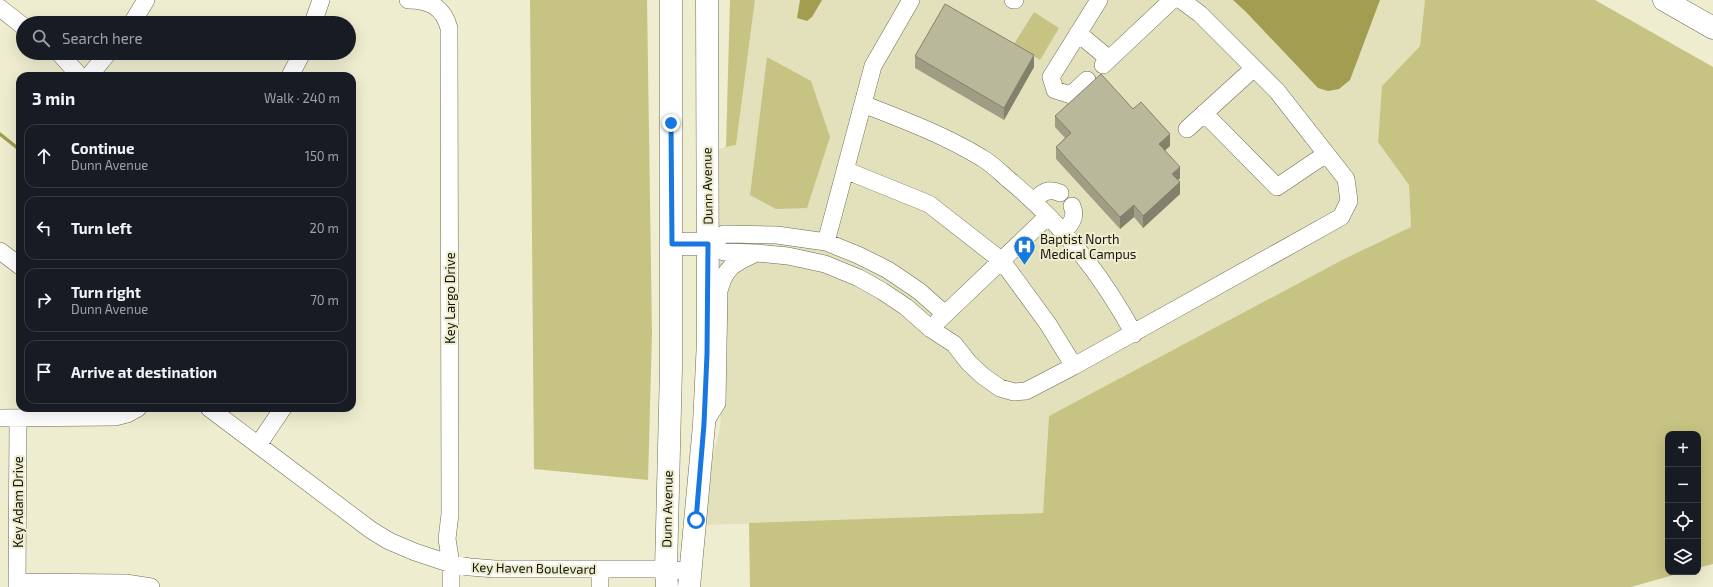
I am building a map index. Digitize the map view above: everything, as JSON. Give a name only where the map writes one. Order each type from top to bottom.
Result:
[{"type":"main road","name":"Dunn Avenue","points":[[666,578],[671,368],[671,0]]},
{"type":"main road","name":"Dunn Avenue","points":[[690,579],[704,424],[708,340],[707,0]]},
{"type":"main road","points":[[1664,0],[1713,28]]},
{"type":"main road","points":[[672,244],[708,244]]},
{"type":"street","points":[[136,16],[146,0]]},
{"type":"street","points":[[315,16],[321,0]]},
{"type":"street","name":"Key Largo Drive","points":[[408,0],[430,3],[441,10],[446,18],[449,28],[450,514],[446,539],[451,564],[451,587]]},
{"type":"street","points":[[826,242],[873,66],[911,0]]},
{"type":"street","points":[[1087,80],[1071,95],[1055,90],[1051,77],[1099,0]]},
{"type":"street","points":[[1078,33],[1106,62],[1172,0]]},
{"type":"street","points":[[708,244],[724,252],[788,256],[825,264],[859,278],[906,307],[931,329],[954,344],[974,368],[1000,388],[1014,392],[1026,391],[1044,382],[1134,334],[1341,218],[1349,202],[1346,178],[1277,91],[1200,14],[1181,0]]},
{"type":"street","points":[[0,8],[16,21]]},
{"type":"street","points":[[65,60],[76,72]]},
{"type":"street","points":[[92,72],[102,60]]},
{"type":"street","points":[[292,72],[298,60]]},
{"type":"street","points":[[1186,129],[1254,68]]},
{"type":"street","points":[[863,104],[929,130],[983,158],[1034,201],[1063,232],[1100,280],[1134,334]]},
{"type":"street","points":[[1204,113],[1277,187],[1326,154]]},
{"type":"street","points":[[845,170],[929,204],[1002,261],[1048,324],[1074,366]]},
{"type":"street","points":[[1034,201],[1041,193],[1047,190],[1054,190],[1060,193]]},
{"type":"street","points":[[1063,232],[1073,219],[1075,212],[1072,206]]},
{"type":"street","points":[[931,329],[1048,216]]},
{"type":"street","points":[[708,244],[724,234],[777,235],[826,242],[858,254],[888,270],[919,291],[945,314]]},
{"type":"street","points":[[0,251],[16,263]]},
{"type":"street","points":[[704,424],[717,403],[719,291],[722,280],[726,272],[735,262],[757,253]]},
{"type":"street","points":[[0,418],[115,417],[131,412]]},
{"type":"street","name":"Key Haven Boulevard","points":[[214,412],[383,537],[414,552],[451,564],[495,569],[600,569],[666,578],[690,579]]},
{"type":"street","points":[[258,445],[280,412]]},
{"type":"street","name":"Key Adam Drive","points":[[17,584],[18,418]]},
{"type":"street","points":[[600,569],[600,587]]},
{"type":"street","points":[[17,584],[126,583],[150,587]]},
{"type":"shaded area","points":[[530,0],[647,0],[652,334],[648,480],[534,469]]},
{"type":"shaded area","points":[[730,0],[755,0],[736,145],[726,147]]},
{"type":"shaded area","name":"Baptist North Medical Campus","points":[[755,0],[1425,0],[1420,46],[1382,86],[1378,142],[1409,185],[1411,227],[1344,259],[1049,416],[1043,513],[705,525],[710,468],[720,428],[723,383],[718,273],[718,149],[736,145]]},
{"type":"shaded area","points":[[800,0],[822,0],[812,17],[807,21],[797,18]]},
{"type":"shaded area","points":[[1233,0],[1380,0],[1350,80],[1339,89],[1328,91],[1318,88]]},
{"type":"shaded area","points":[[1425,0],[1595,0],[1713,67],[1713,564],[1701,567],[1701,431],[1665,431],[1665,575],[1673,575],[1631,587],[750,587],[749,523],[1043,513],[1049,416],[1344,259],[1411,227],[1409,185],[1378,142],[1382,86],[1420,46]]},
{"type":"shaded area","points":[[1034,12],[1059,28],[1040,60],[1014,44]]},
{"type":"shaded area","points":[[767,57],[811,81],[830,137],[807,208],[776,209],[750,195]]},
{"type":"building","points":[[945,4],[1034,55],[1004,108],[915,56]]},
{"type":"building","points":[[1101,74],[1133,109],[1141,102],[1170,134],[1159,144],[1180,167],[1172,174],[1180,182],[1143,216],[1134,205],[1120,217],[1056,147],[1071,133],[1055,116]]},
{"type":"waterway","points":[[0,134],[16,147]]},
{"type":"place","name":"Baptist North Medical Campus","points":[[1024,266]]},
{"type":"route","points":[[671,123],[672,244],[708,244],[708,340],[704,424],[696,520]]}]
